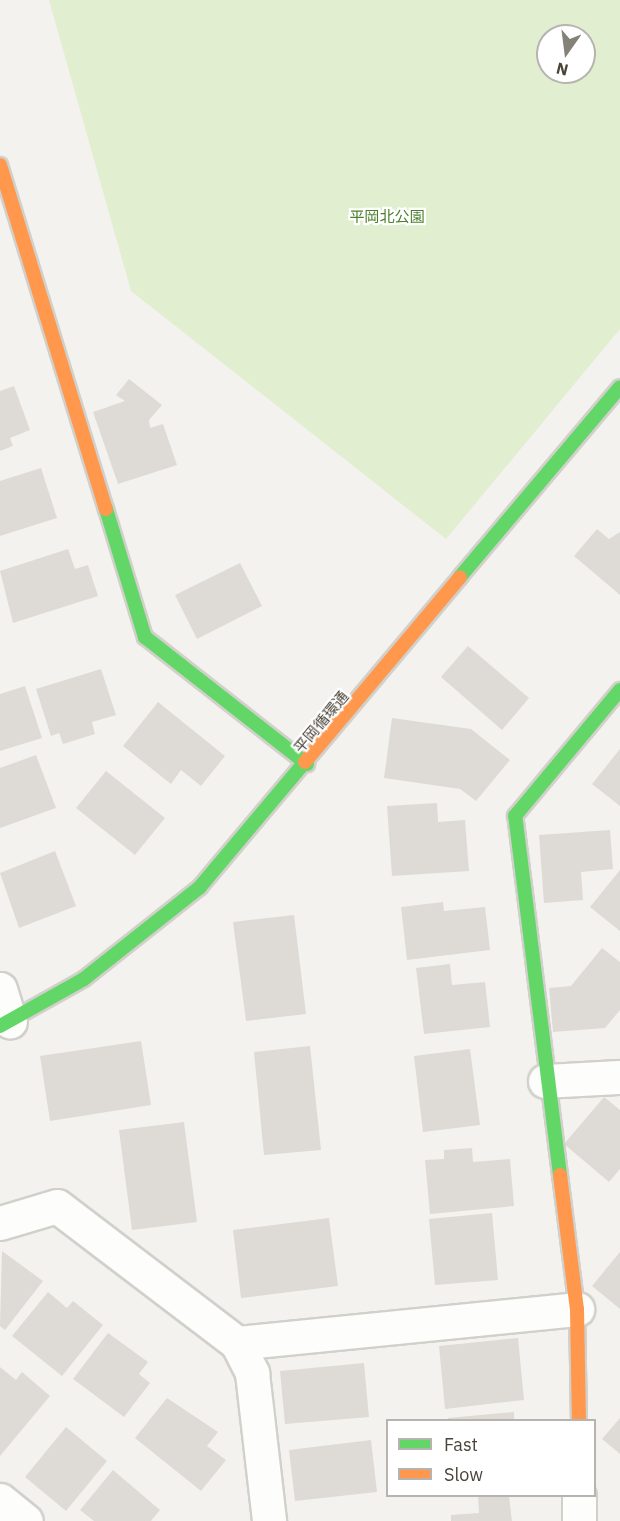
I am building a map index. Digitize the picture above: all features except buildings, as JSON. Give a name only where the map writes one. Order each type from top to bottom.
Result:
[{"type":"street","points":[[0,165],[146,637],[307,764]]},
{"type":"street","name":"平岡循環通","points":[[5,1024],[84,979],[200,887],[307,764],[620,387]]},
{"type":"street","points":[[579,1419],[577,1309],[545,1081],[515,816],[620,690]]},
{"type":"street","points":[[0,989],[5,1024]]},
{"type":"street","points":[[545,1081],[620,1077]]},
{"type":"street","points":[[0,1222],[57,1206],[237,1343],[252,1373],[269,1521]]},
{"type":"street","points":[[237,1343],[577,1309]]},
{"type":"street","points":[[579,1497],[579,1521]]},
{"type":"street","points":[[0,1500],[26,1521]]},
{"type":"green space","name":"平岡北公園","points":[[49,0],[620,0],[620,329],[446,539],[131,291]]},
{"type":"traffic: fast","points":[[460,577],[620,387]]},
{"type":"traffic: fast","points":[[106,509],[145,637],[307,764]]},
{"type":"traffic: fast","points":[[560,1175],[515,816],[620,690]]},
{"type":"traffic: fast","points":[[0,1026],[84,979],[200,887],[305,762]]},
{"type":"traffic: slow","points":[[0,165],[106,509]]},
{"type":"traffic: slow","points":[[305,762],[460,577]]},
{"type":"traffic: slow","points":[[560,1175],[577,1309],[579,1419]]}]
